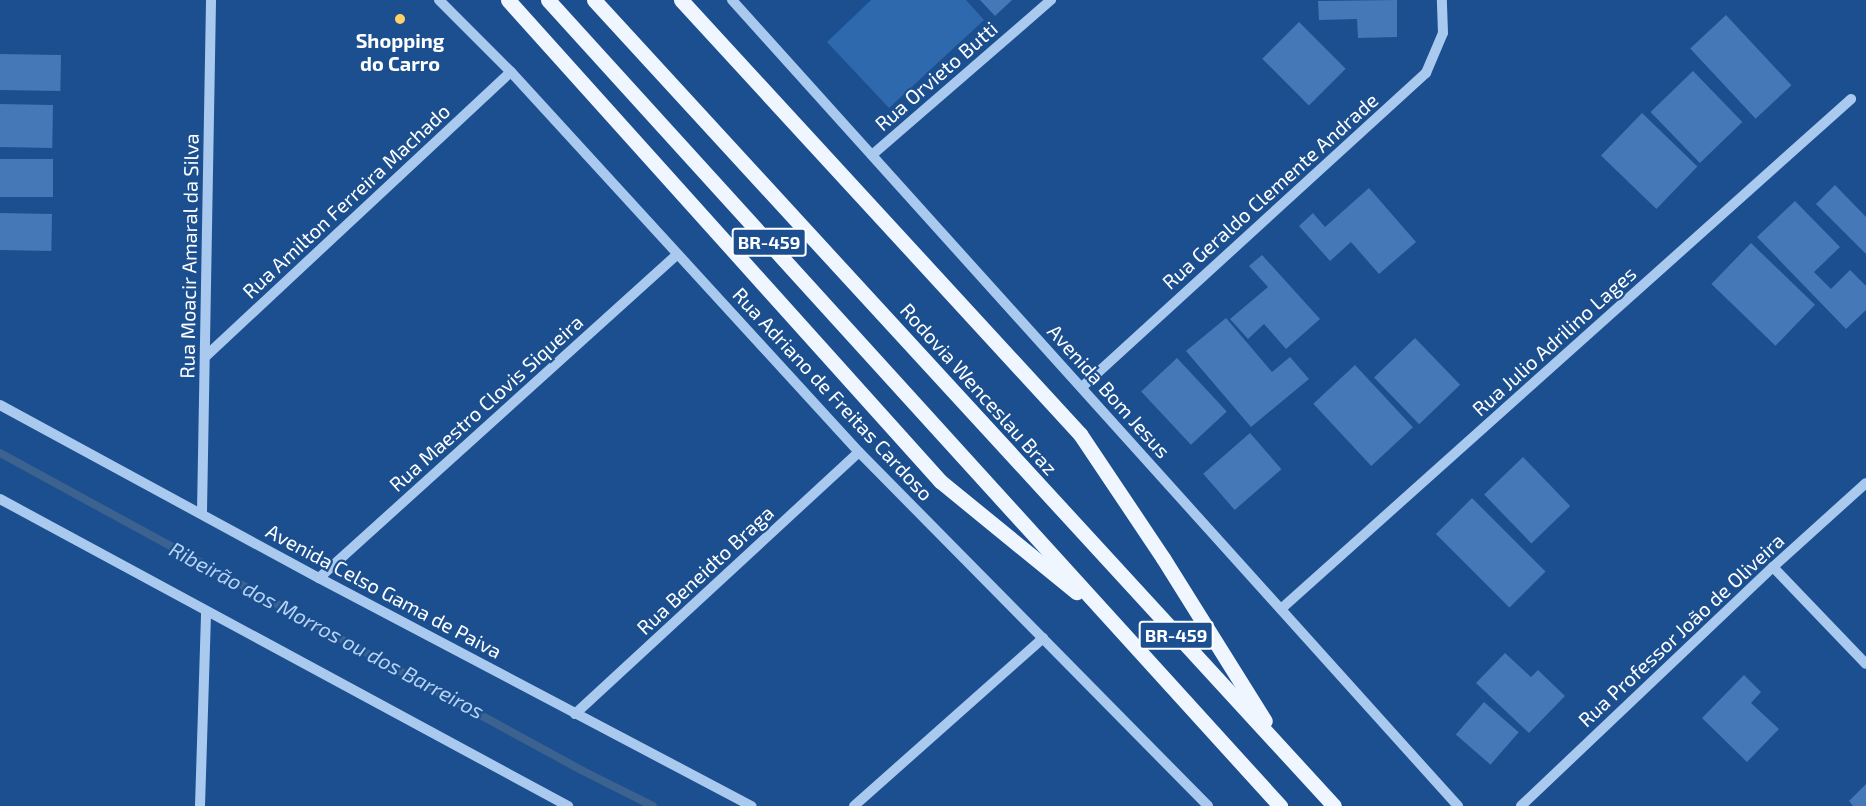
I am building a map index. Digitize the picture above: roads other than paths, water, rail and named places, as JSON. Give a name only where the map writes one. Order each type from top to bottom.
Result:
[{"type":"main road","points":[[507,0],[940,481],[1073,589],[1254,779]]},
{"type":"main road","name":"BR-459","points":[[548,0],[1280,806]]},
{"type":"main road","name":"Rodovia Wenceslau Braz","points":[[594,0],[1334,806]]},
{"type":"main road","points":[[681,0],[1080,434],[1163,558],[1284,752]]},
{"type":"street","name":"Rua Moacir Amaral da Silva","points":[[202,512],[211,0]]},
{"type":"street","name":"Rua Adriano de Freitas Cardoso","points":[[439,0],[511,72],[860,452],[1208,806]]},
{"type":"street","name":"Avenida Bom Jesus","points":[[732,0],[1458,806]]},
{"type":"street","name":"Rua Orvieto Butti","points":[[872,155],[1051,0]]},
{"type":"street","name":"Rua Geraldo Clemente Andrade","points":[[1082,387],[1426,73],[1443,33],[1442,0]]},
{"type":"street","name":"Rua Amilton Ferreira Machado","points":[[206,357],[511,72]]},
{"type":"street","name":"Rua Julio Adrilino Lages","points":[[1281,609],[1851,99]]},
{"type":"street","name":"Rua Maestro Clovis Siqueira","points":[[320,578],[677,254]]},
{"type":"street","name":"Avenida Celso Gama de Paiva","points":[[0,405],[575,714],[752,806]]},
{"type":"street","name":"Rua Beneidto Braga","points":[[575,714],[860,452]]},
{"type":"street","name":"Rua Professor João de Oliveira","points":[[1521,806],[1773,567],[1866,483]]},
{"type":"street","points":[[0,500],[568,806]]},
{"type":"street","points":[[1773,567],[1866,664]]},
{"type":"street","points":[[200,806],[206,612]]},
{"type":"street","points":[[854,806],[1043,638]]},
{"type":"waterway","name":"Ribeirão dos Morros ou dos Barreiros","points":[[0,453],[583,771],[653,806]]},
{"type":"place","name":"Shopping do Carro","points":[[400,19]]}]
